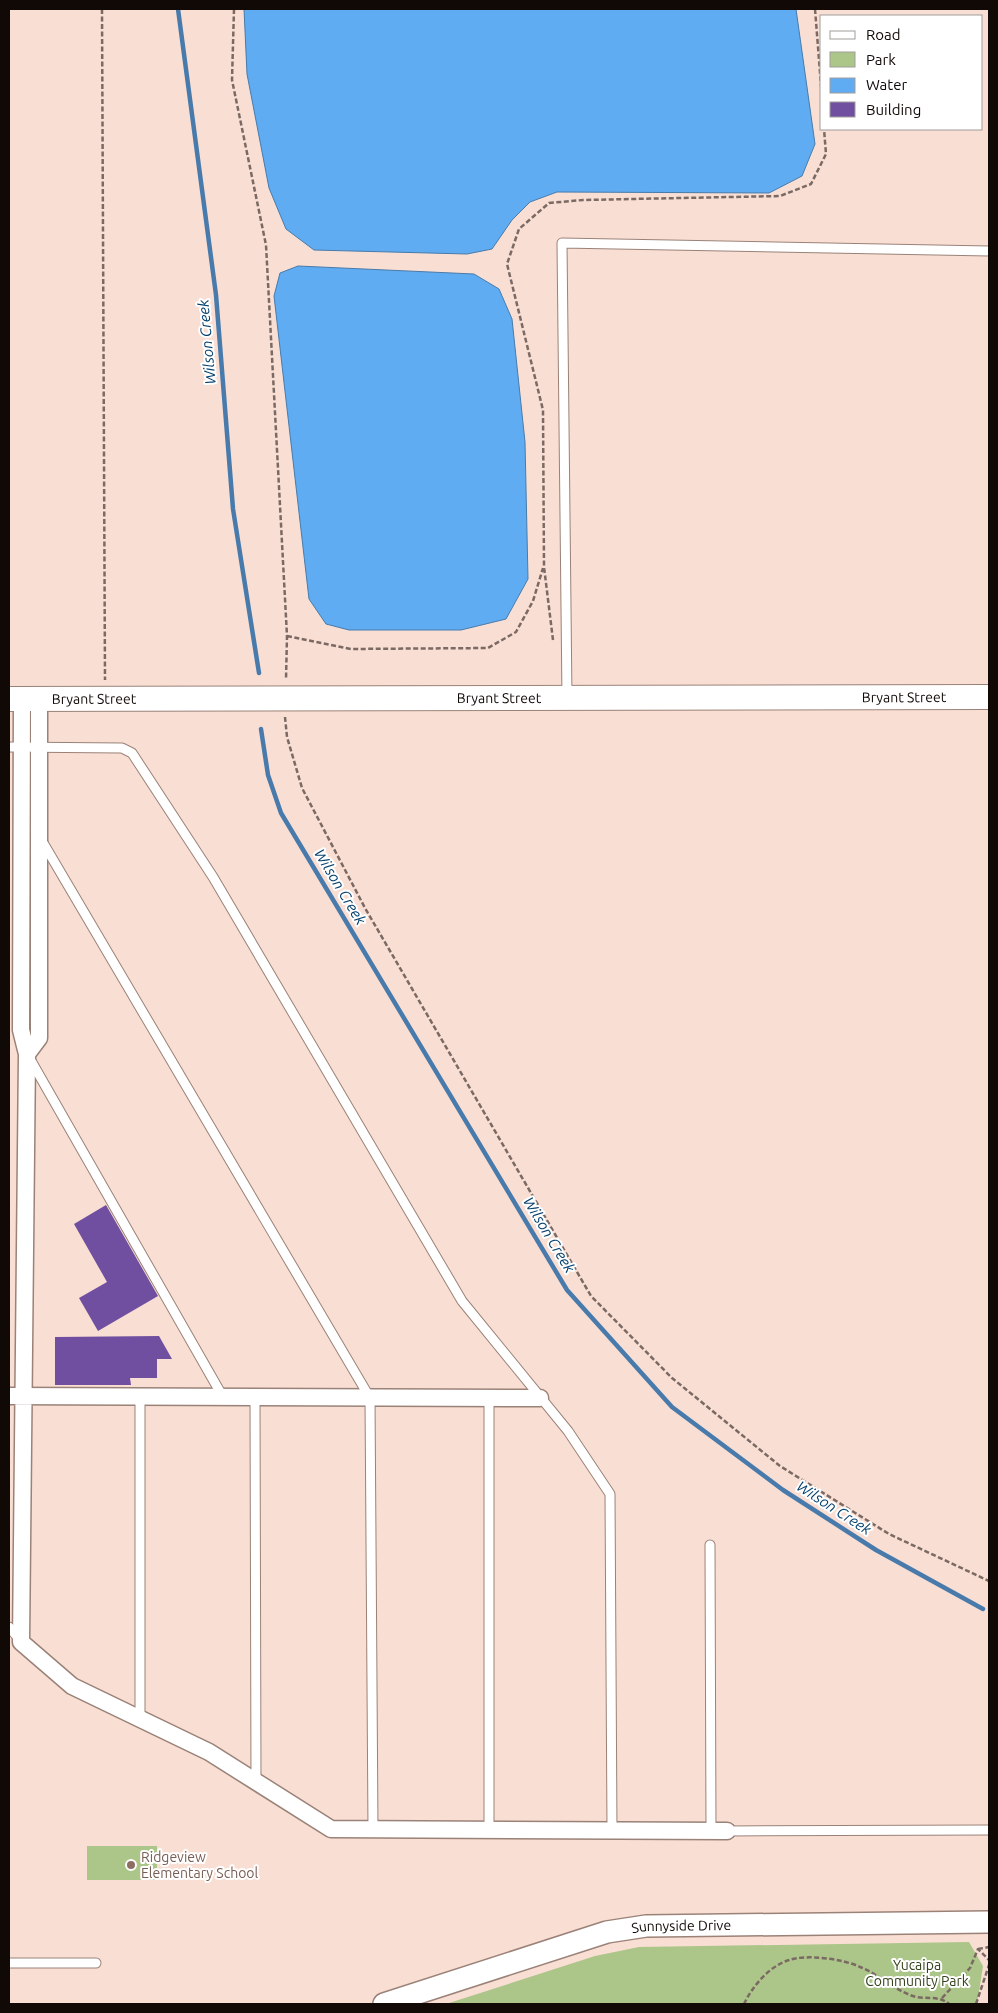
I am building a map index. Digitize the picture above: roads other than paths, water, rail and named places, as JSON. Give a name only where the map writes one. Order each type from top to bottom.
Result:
[{"type":"main road","name":"Bryant Street","points":[[23,699],[989,697]]},
{"type":"street","points":[[23,699],[15,747],[22,836],[21,1030],[27,1054],[16,1396],[21,1642],[72,1686],[209,1752],[331,1829],[719,1831]]},
{"type":"street","points":[[23,699],[40,748],[39,1038],[27,1054]]},
{"type":"street","points":[[16,1396],[540,1398]]},
{"type":"street","name":"Sunnyside Drive","points":[[384,2004],[607,1932],[646,1926],[989,1922]]},
{"type":"lane","points":[[567,698],[562,243],[989,251]]},
{"type":"lane","points":[[15,747],[122,748],[132,753],[213,877],[462,1301],[568,1431],[610,1494],[612,1830]]},
{"type":"lane","points":[[22,836],[39,836],[370,1398],[373,1829]]},
{"type":"lane","points":[[27,1054],[223,1397]]},
{"type":"lane","points":[[140,1397],[140,1719]]},
{"type":"lane","points":[[255,1397],[256,1782]]},
{"type":"lane","points":[[489,1398],[489,1830]]},
{"type":"lane","points":[[710,1545],[719,1831],[989,1830]]},
{"type":"lane","points":[[9,1627],[21,1642]]},
{"type":"lane","points":[[9,1963],[96,1963]]},
{"type":"water","points":[[244,9],[796,9],[815,144],[802,176],[769,193],[557,192],[530,202],[512,220],[492,249],[467,254],[314,250],[286,229],[269,188],[247,74]]},
{"type":"water","points":[[298,266],[474,274],[499,289],[512,319],[525,442],[528,579],[506,619],[461,630],[349,630],[326,624],[309,599],[274,296],[280,273]]},
{"type":"waterway","name":"Wilson Creek","points":[[178,9],[216,295],[233,509],[259,673]]},
{"type":"waterway","name":"Wilson Creek","points":[[261,729],[268,775],[281,813],[567,1290],[672,1407],[783,1490],[876,1550],[983,1609]]},
{"type":"place","name":"Ridgeview Elementary School","points":[[131,1865]]},
{"type":"park label","name":"Yucaipa Community Park","points":[[917,1974]]}]
